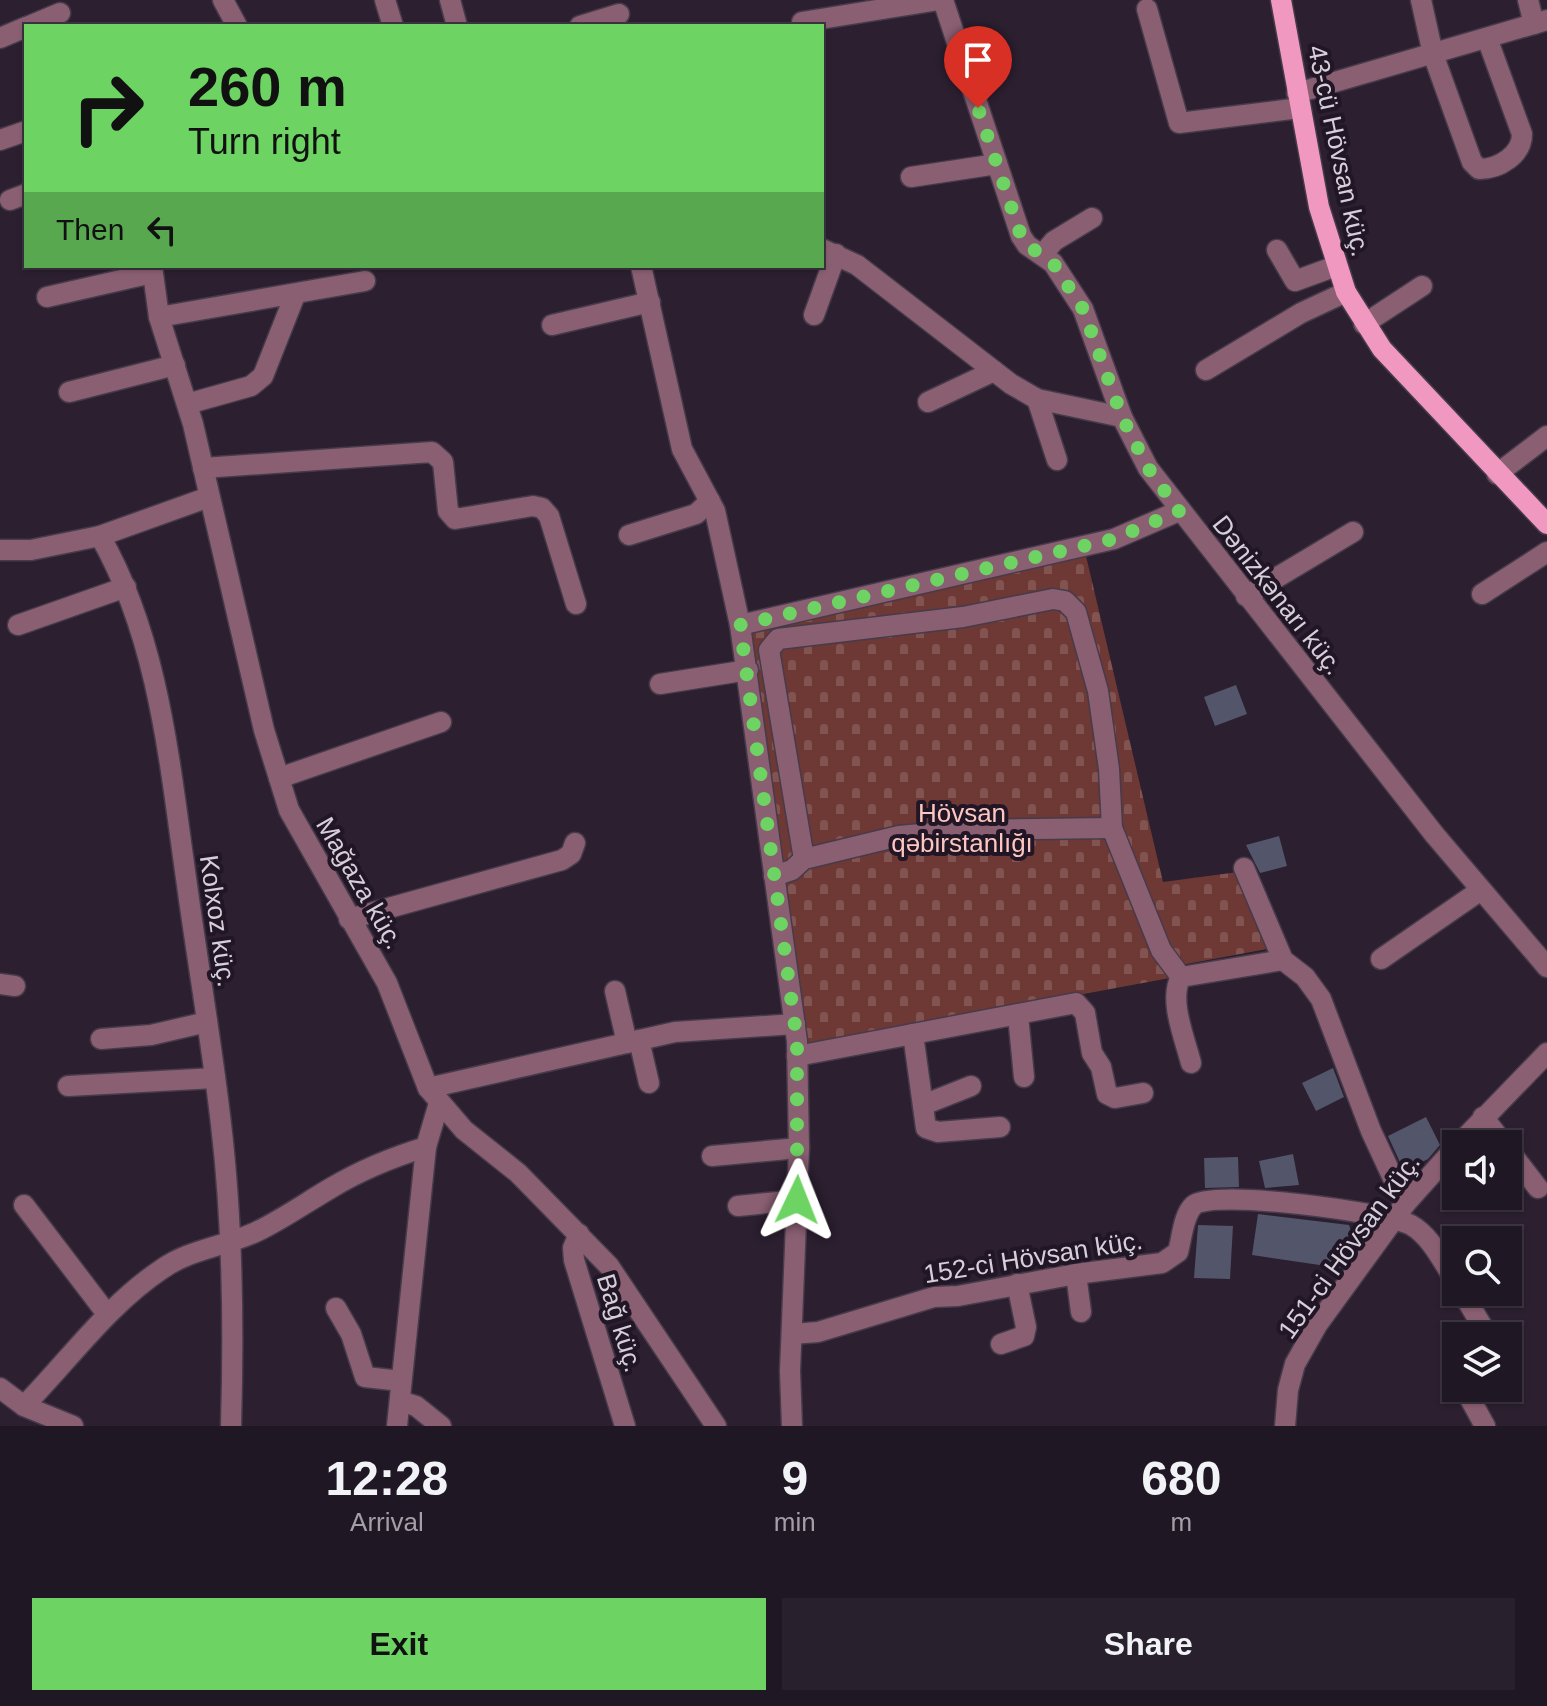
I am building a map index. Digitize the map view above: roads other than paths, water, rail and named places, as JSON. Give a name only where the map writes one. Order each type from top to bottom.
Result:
[{"type":"main road","name":"43-cü Hövsan küç.","points":[[1281,0],[1321,217],[1346,292],[1382,349],[1547,524]]},
{"type":"street","points":[[223,0],[236,24]]},
{"type":"street","points":[[385,0],[392,24]]},
{"type":"street","points":[[450,0],[456,24]]},
{"type":"street","points":[[802,22],[941,0]]},
{"type":"street","name":"Dənizkənarı küç.","points":[[941,0],[1021,236],[1027,245],[1053,263],[1083,309],[1122,417],[1148,468],[1481,890],[1547,967]]},
{"type":"street","points":[[1421,0],[1433,54],[1472,162],[1479,169],[1487,169],[1516,154],[1522,145],[1522,134],[1487,38]]},
{"type":"street","points":[[1147,9],[1179,123],[1299,100],[1433,54],[1541,22],[1528,0]]},
{"type":"street","points":[[35,24],[60,13]]},
{"type":"street","points":[[586,24],[622,13]]},
{"type":"street","points":[[0,38],[24,29]]},
{"type":"street","points":[[0,140],[24,132]]},
{"type":"street","points":[[911,177],[997,164]]},
{"type":"street","points":[[1043,254],[1054,241],[1092,218]]},
{"type":"street","points":[[1277,250],[1295,281],[1336,266]]},
{"type":"street","points":[[814,315],[829,251],[857,265],[994,371],[1037,399],[1122,417]]},
{"type":"street","points":[[642,268],[682,449],[710,501],[740,625],[795,1024],[799,1148],[792,1426]]},
{"type":"street","points":[[47,297],[152,269]]},
{"type":"street","name":"Mağaza küç.","points":[[152,269],[159,317],[187,404],[289,810],[387,983],[434,1096],[609,1266],[716,1426]]},
{"type":"street","points":[[159,317],[365,281]]},
{"type":"street","points":[[1364,324],[1422,286]]},
{"type":"street","points":[[1206,370],[1301,313],[1346,292]]},
{"type":"street","points":[[187,404],[251,386],[263,376],[295,295]]},
{"type":"street","points":[[552,325],[650,302]]},
{"type":"street","points":[[69,392],[175,365]]},
{"type":"street","points":[[928,402],[994,371]]},
{"type":"street","points":[[1037,399],[1057,460]]},
{"type":"street","points":[[1497,474],[1547,436]]},
{"type":"street","points":[[203,468],[432,452],[443,462],[448,511],[455,519],[533,506],[542,508],[549,516],[576,604]]},
{"type":"street","points":[[0,550],[31,550],[100,536],[209,497]]},
{"type":"street","points":[[629,535],[696,514],[710,501]]},
{"type":"street","points":[[740,625],[1114,539],[1179,511]]},
{"type":"street","points":[[1246,596],[1353,532]]},
{"type":"street","name":"Kolxoz küç.","points":[[100,536],[126,587],[139,623],[164,728],[215,1078],[234,1320],[231,1426]]},
{"type":"street","points":[[1482,594],[1547,552]]},
{"type":"street","points":[[18,625],[126,587]]},
{"type":"street","points":[[804,859],[769,650],[772,644],[778,639],[963,617],[1053,599],[1065,601],[1076,612],[1098,691],[1109,769],[1112,828],[1161,950],[1181,977]]},
{"type":"street","points":[[660,684],[748,670]]},
{"type":"street","points":[[279,778],[441,722]]},
{"type":"street","points":[[774,876],[792,870],[804,859],[912,835],[965,830],[1112,828]]},
{"type":"street","points":[[349,919],[562,860],[571,854],[575,843]]},
{"type":"street","points":[[1244,868],[1283,960],[1305,977],[1321,999],[1400,1212]]},
{"type":"street","points":[[1381,959],[1481,890]]},
{"type":"street","points":[[1181,977],[1283,960]]},
{"type":"street","points":[[1181,977],[1176,986],[1177,998],[1191,1063]]},
{"type":"street","points":[[615,991],[649,1083]]},
{"type":"street","points":[[797,1056],[1076,1003],[1082,1006],[1092,1053],[1101,1067],[1107,1094],[1115,1098],[1143,1093]]},
{"type":"street","points":[[1018,1015],[1024,1077]]},
{"type":"street","points":[[101,1039],[151,1035],[207,1022]]},
{"type":"street","points":[[397,1426],[434,1096],[675,1032],[795,1024]]},
{"type":"street","points":[[913,1034],[923,1105],[930,1131],[1000,1127]]},
{"type":"street","name":"151-ci Hövsan küç.","points":[[1472,1130],[1547,1053]]},
{"type":"street","points":[[68,1086],[215,1078]]},
{"type":"street","points":[[923,1105],[971,1086]]},
{"type":"street","points":[[1483,1117],[1493,1130]]},
{"type":"street","points":[[24,1406],[72,1357],[107,1314],[161,1269],[181,1258],[260,1230],[335,1185],[392,1158],[426,1147]]},
{"type":"street","points":[[712,1156],[799,1148]]},
{"type":"street","name":"151-ci Hövsan küç.","points":[[1285,1426],[1295,1364],[1317,1325],[1400,1212],[1442,1164]]},
{"type":"street","points":[[1522,1167],[1538,1188]]},
{"type":"street","name":"152-ci Hövsan küç.","points":[[792,1334],[818,1332],[934,1297],[958,1296],[1172,1259],[1178,1252],[1188,1212],[1208,1199],[1400,1212],[1431,1244],[1442,1261]]},
{"type":"street","points":[[738,1206],[797,1200]]},
{"type":"street","points":[[24,1205],[107,1314]]},
{"type":"street","name":"Bağ küç.","points":[[579,1234],[573,1248],[574,1260],[625,1426]]},
{"type":"street","points":[[1076,1274],[1081,1312]]},
{"type":"street","points":[[1001,1344],[1024,1336],[1026,1327],[1017,1284]]},
{"type":"street","points":[[336,1308],[351,1334],[365,1377],[401,1391],[441,1426]]},
{"type":"street","points":[[0,1388],[24,1406],[64,1424]]},
{"type":"street","points":[[1472,1402],[1485,1426]]},
{"type":"park label","name":"Hövsan qəbirstanlığı","points":[[962,828]]}]
